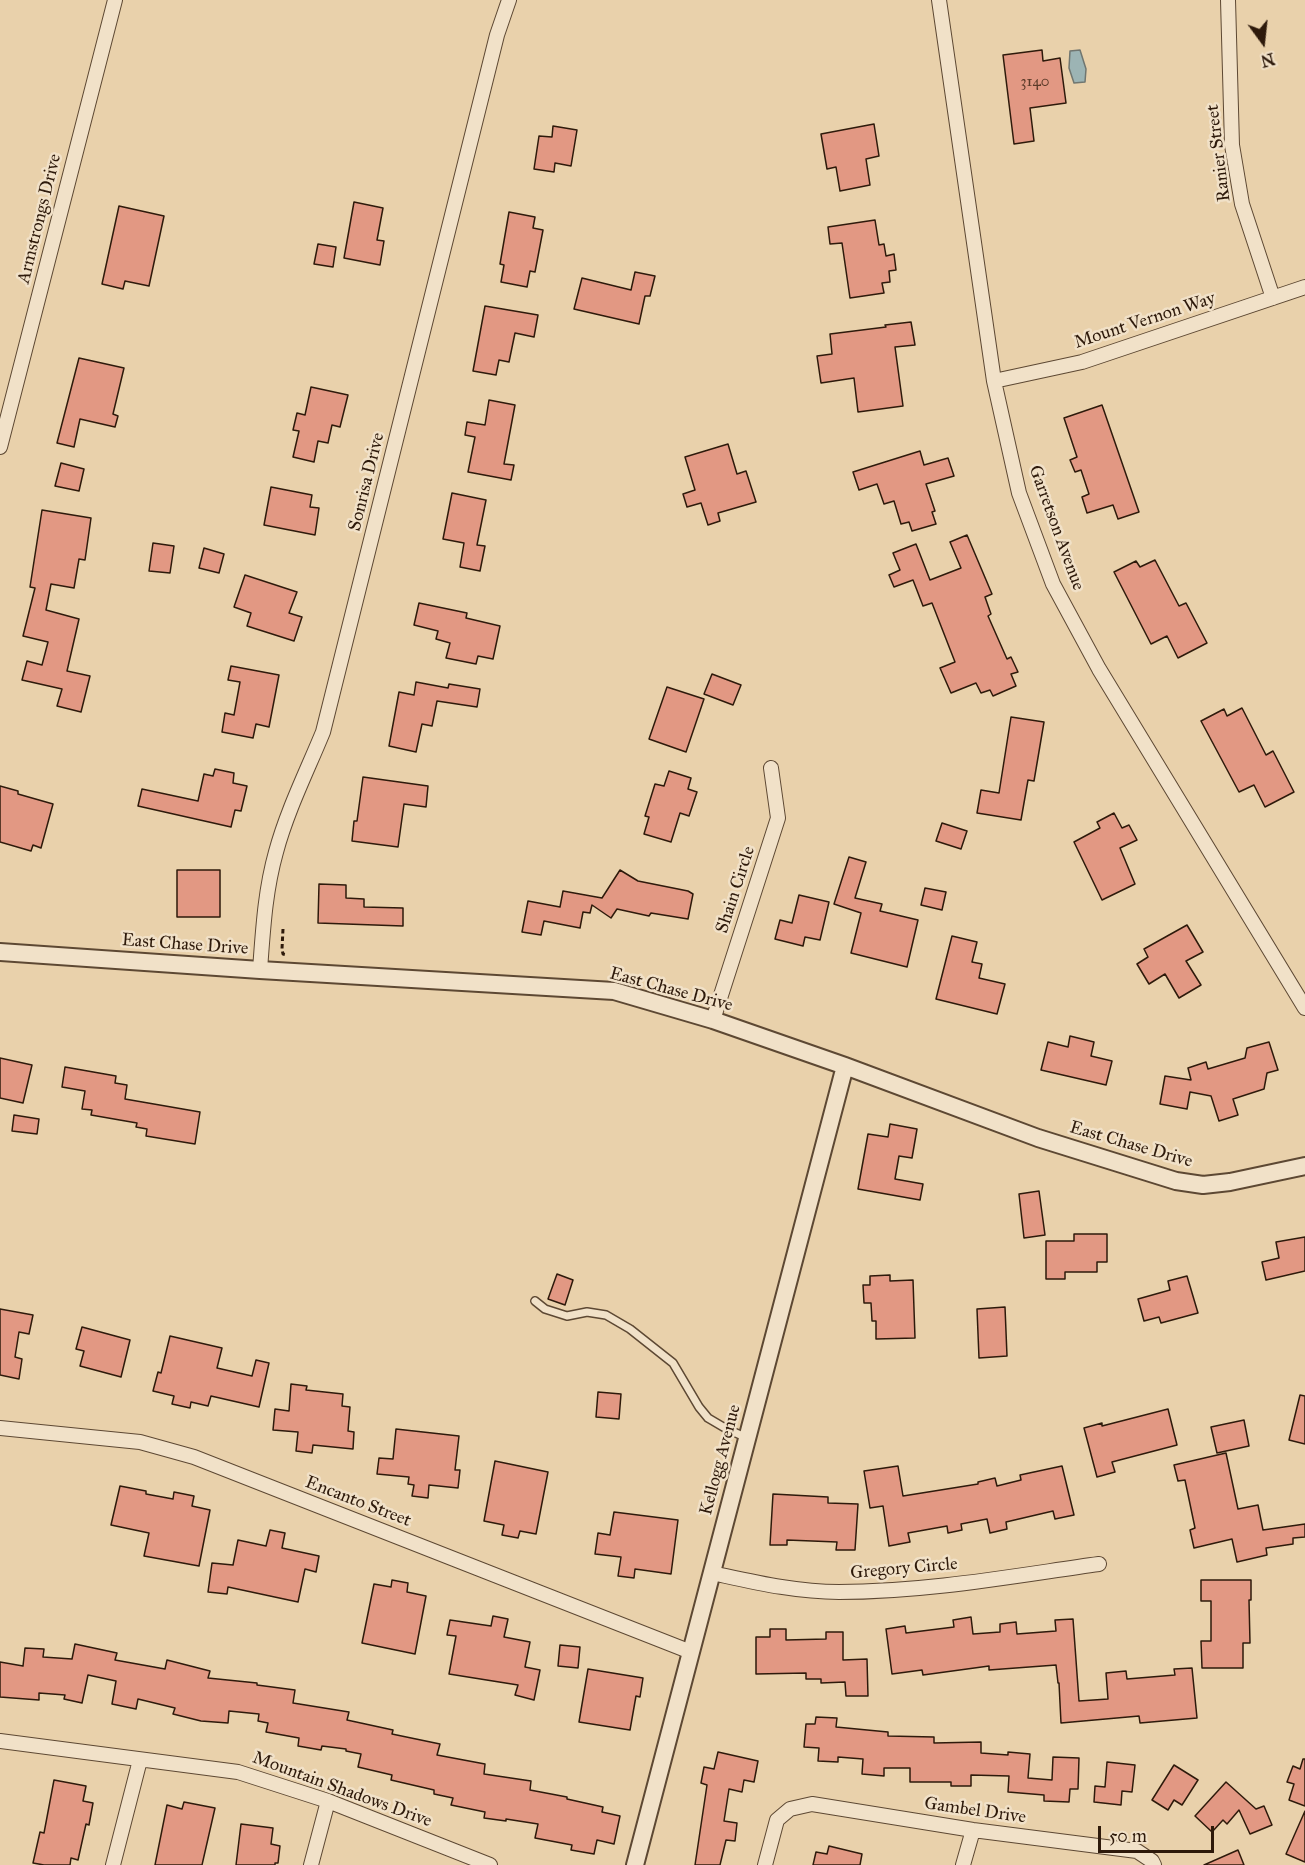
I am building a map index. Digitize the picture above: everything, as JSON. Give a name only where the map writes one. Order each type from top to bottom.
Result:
[{"type":"street","name":"Armstrongs Drive","points":[[0,447],[115,0]]},
{"type":"street","name":"Sonrisa Drive","points":[[260,970],[265,901],[276,851],[323,732],[497,35],[509,0]]},
{"type":"street","name":"Garretson Avenue","points":[[939,0],[994,381],[1019,494],[1053,584],[1099,669],[1305,1008]]},
{"type":"street","name":"Ranier Street","points":[[1228,0],[1232,145],[1242,204],[1273,298]]},
{"type":"street","name":"Mount Vernon Way","points":[[994,381],[1082,362],[1305,287]]},
{"type":"street","name":"Shain Circle","points":[[713,1020],[778,818],[771,768]]},
{"type":"street","name":"East Chase Drive","points":[[0,952],[614,991],[713,1020],[845,1066],[1038,1138],[1176,1181],[1203,1185],[1230,1182],[1305,1166]]},
{"type":"street","name":"Kellogg Avenue","points":[[636,1865],[845,1066]]},
{"type":"street","name":"Encanto Street","points":[[0,1428],[140,1442],[194,1457],[691,1652]]},
{"type":"street","name":"Gregory Circle","points":[[712,1572],[777,1588],[838,1592],[939,1586],[1099,1564]]},
{"type":"street","name":"Mountain Shadows Drive","points":[[0,1742],[238,1772],[328,1801],[490,1865]]},
{"type":"street","points":[[113,1865],[140,1760]]},
{"type":"street","points":[[311,1865],[328,1801]]},
{"type":"street","name":"Gambel Drive","points":[[765,1865],[777,1820],[790,1809],[812,1804],[973,1830],[1137,1851],[1153,1863]]},
{"type":"street","points":[[963,1865],[973,1830]]},
{"type":"lane","points":[[535,1301],[545,1309],[567,1316],[587,1312],[606,1315],[630,1329],[673,1363],[708,1418],[747,1438]]},
{"type":"water","points":[[1080,50],[1086,69],[1085,82],[1074,83],[1069,68],[1070,51]]},
{"type":"building","points":[[1042,50],[1043,61],[1060,58],[1066,103],[1030,108],[1034,141],[1014,144],[1003,55]]},
{"type":"building","points":[[874,124],[879,156],[866,159],[870,185],[840,191],[836,167],[827,169],[821,134]]},
{"type":"building","points":[[553,126],[577,130],[571,166],[555,163],[554,172],[534,169],[539,136],[552,137]]},
{"type":"building","points":[[354,202],[383,208],[377,240],[384,241],[380,265],[344,258]]},
{"type":"building","points":[[119,206],[164,216],[149,286],[125,281],[123,289],[102,284]]},
{"type":"building","points":[[509,212],[535,217],[533,228],[543,230],[535,272],[530,271],[527,287],[501,282],[504,265],[500,264]]},
{"type":"building","points":[[875,220],[879,245],[884,244],[886,256],[894,254],[896,270],[889,271],[890,282],[882,283],[884,293],[850,298],[842,243],[830,244],[828,227]]},
{"type":"building","points":[[318,244],[336,247],[333,267],[314,264]]},
{"type":"building","points":[[635,272],[655,276],[650,296],[645,296],[639,324],[574,309],[582,278],[631,290]]},
{"type":"building","points":[[485,306],[538,315],[534,337],[515,333],[509,362],[499,360],[496,375],[473,371]]},
{"type":"building","points":[[911,322],[915,345],[895,347],[903,406],[858,412],[854,378],[821,383],[817,356],[832,354],[830,334]]},
{"type":"building","points":[[79,358],[124,368],[113,414],[118,416],[115,427],[80,419],[74,447],[57,443]]},
{"type":"building","points":[[311,387],[348,395],[340,427],[332,425],[328,443],[318,441],[314,462],[293,457],[299,431],[293,430],[297,413],[305,415]]},
{"type":"building","points":[[489,400],[515,405],[504,464],[514,465],[511,480],[468,472],[475,437],[465,435],[467,422],[485,425]]},
{"type":"building","points":[[1102,405],[1139,512],[1118,519],[1113,505],[1087,513],[1082,497],[1089,494],[1081,470],[1075,472],[1070,460],[1077,457],[1064,418]]},
{"type":"building","points":[[728,444],[737,474],[746,471],[756,502],[718,513],[720,521],[708,525],[701,503],[687,507],[683,494],[695,490],[685,457]]},
{"type":"building","points":[[920,451],[924,465],[948,458],[954,476],[926,484],[935,511],[932,512],[936,524],[912,531],[909,522],[901,524],[894,501],[884,504],[877,484],[859,490],[853,472]]},
{"type":"building","points":[[61,463],[84,469],[79,491],[55,486]]},
{"type":"building","points":[[271,487],[312,495],[310,507],[319,508],[315,535],[264,525]]},
{"type":"building","points":[[452,493],[486,500],[477,545],[485,546],[480,571],[460,567],[464,543],[443,539]]},
{"type":"building","points":[[42,510],[91,518],[85,560],[79,559],[74,588],[51,584],[46,610],[79,619],[67,671],[90,676],[81,712],[57,706],[62,689],[22,680],[27,661],[42,665],[48,642],[23,636],[35,588],[30,587]]},
{"type":"building","points":[[967,535],[992,594],[985,597],[991,614],[988,616],[1007,659],[1011,657],[1018,672],[1011,674],[1016,686],[993,696],[990,690],[981,693],[976,683],[951,693],[940,668],[955,662],[932,603],[923,606],[913,580],[894,587],[889,575],[900,570],[893,553],[916,544],[930,580],[961,568],[950,542]]},
{"type":"building","points":[[153,543],[174,546],[170,573],[149,571]]},
{"type":"building","points":[[204,548],[224,554],[219,573],[199,568]]},
{"type":"building","points":[[1155,560],[1179,606],[1186,603],[1207,643],[1178,658],[1167,636],[1151,644],[1114,572],[1136,561],[1140,567]]},
{"type":"building","points":[[245,575],[297,592],[289,613],[302,617],[294,641],[247,626],[251,613],[234,607]]},
{"type":"building","points":[[419,603],[467,613],[466,618],[500,626],[493,659],[478,656],[476,664],[446,658],[450,643],[436,639],[438,631],[414,625]]},
{"type":"building","points":[[231,666],[279,675],[269,727],[256,724],[253,738],[222,732],[225,713],[234,715],[240,682],[228,680]]},
{"type":"building","points":[[712,674],[741,685],[733,705],[704,694]]},
{"type":"building","points":[[416,682],[448,688],[449,684],[480,689],[477,707],[437,701],[432,726],[422,724],[416,752],[389,746],[399,692],[414,695]]},
{"type":"building","points":[[667,687],[704,699],[686,752],[649,739]]},
{"type":"building","points":[[1242,708],[1266,755],[1273,751],[1294,792],[1265,807],[1254,785],[1239,792],[1201,721],[1224,709],[1227,716]]},
{"type":"building","points":[[1011,717],[1044,722],[1034,781],[1028,780],[1021,820],[977,813],[981,790],[999,793]]},
{"type":"building","points":[[215,769],[234,773],[233,783],[247,786],[241,811],[235,810],[231,827],[138,806],[142,789],[198,801],[204,774],[213,776]]},
{"type":"building","points":[[669,771],[691,778],[688,789],[697,792],[689,816],[680,813],[671,842],[644,834],[649,817],[645,816],[655,784],[664,786]]},
{"type":"building","points":[[363,777],[428,786],[426,807],[404,804],[398,847],[352,841]]},
{"type":"building","points":[[0,786],[53,804],[41,848],[33,845],[31,851],[0,842]]},
{"type":"building","points":[[1114,813],[1122,828],[1129,825],[1137,840],[1120,848],[1135,884],[1102,900],[1074,842],[1100,828],[1097,822]]},
{"type":"building","points":[[942,823],[967,831],[961,849],[936,841]]},
{"type":"building","points":[[849,857],[866,862],[855,898],[882,904],[880,911],[918,920],[907,967],[851,953],[861,913],[834,904]]},
{"type":"building","points":[[177,870],[220,870],[220,917],[177,917]]},
{"type":"building","points":[[620,870],[638,881],[693,894],[688,919],[651,913],[649,916],[617,909],[611,918],[592,905],[590,913],[583,912],[580,928],[544,921],[541,935],[522,932],[528,901],[560,907],[563,891],[602,898]]},
{"type":"building","points":[[319,884],[346,885],[346,898],[364,899],[364,907],[403,908],[403,926],[318,923]]},
{"type":"building","points":[[925,888],[946,892],[942,910],[921,905]]},
{"type":"building","points":[[799,895],[829,902],[820,940],[805,937],[803,946],[775,939],[780,920],[792,923]]},
{"type":"building","points":[[1187,925],[1203,952],[1186,961],[1201,985],[1179,998],[1165,974],[1149,984],[1137,964],[1148,957],[1144,949]]},
{"type":"building","points":[[952,936],[977,942],[972,962],[982,964],[979,978],[1005,984],[997,1014],[936,999]]},
{"type":"building","points":[[1070,1036],[1094,1042],[1091,1056],[1112,1061],[1106,1085],[1041,1070],[1048,1042],[1068,1047]]},
{"type":"building","points":[[1269,1042],[1278,1070],[1267,1073],[1264,1089],[1233,1099],[1238,1115],[1219,1121],[1211,1096],[1190,1092],[1187,1109],[1160,1104],[1165,1076],[1191,1080],[1188,1068],[1206,1062],[1208,1069],[1245,1058],[1247,1048]]},
{"type":"building","points":[[0,1058],[32,1065],[23,1103],[0,1098]]},
{"type":"building","points":[[65,1067],[116,1076],[115,1083],[127,1085],[125,1099],[200,1112],[195,1144],[146,1136],[147,1129],[136,1127],[137,1123],[91,1115],[92,1110],[82,1109],[85,1091],[62,1087]]},
{"type":"building","points":[[14,1115],[39,1119],[37,1134],[12,1131]]},
{"type":"building","points":[[890,1124],[917,1129],[912,1158],[899,1156],[895,1179],[923,1184],[920,1200],[858,1189],[868,1134],[888,1137]]},
{"type":"building","points":[[1039,1191],[1045,1235],[1024,1238],[1019,1194]]},
{"type":"building","points":[[1074,1234],[1107,1234],[1107,1262],[1097,1262],[1097,1272],[1065,1272],[1065,1279],[1046,1279],[1046,1241],[1074,1241]]},
{"type":"building","points":[[1305,1237],[1305,1271],[1266,1280],[1262,1262],[1279,1258],[1276,1242]]},
{"type":"building","points":[[557,1274],[573,1280],[565,1305],[548,1299]]},
{"type":"building","points":[[890,1275],[890,1281],[913,1280],[915,1338],[876,1339],[876,1321],[872,1321],[871,1303],[864,1303],[863,1285],[870,1285],[870,1276]]},
{"type":"building","points":[[1187,1276],[1198,1313],[1161,1323],[1159,1317],[1144,1321],[1138,1299],[1170,1290],[1168,1281]]},
{"type":"building","points":[[1005,1307],[1007,1356],[979,1358],[977,1309]]},
{"type":"building","points":[[0,1309],[33,1315],[29,1334],[19,1332],[15,1357],[22,1359],[19,1379],[0,1375]]},
{"type":"building","points":[[82,1327],[130,1340],[121,1377],[80,1366],[84,1351],[76,1349]]},
{"type":"building","points":[[170,1336],[222,1348],[217,1368],[252,1376],[256,1360],[269,1363],[259,1407],[211,1396],[208,1406],[191,1402],[190,1408],[172,1404],[174,1396],[153,1391],[158,1372],[161,1373]]},
{"type":"building","points":[[291,1384],[307,1386],[306,1390],[343,1394],[342,1406],[350,1407],[348,1431],[354,1432],[353,1449],[313,1445],[312,1453],[296,1451],[298,1432],[273,1430],[275,1409],[289,1411]]},
{"type":"building","points":[[598,1392],[621,1394],[619,1419],[596,1417]]},
{"type":"building","points":[[1300,1395],[1305,1396],[1305,1444],[1289,1440]]},
{"type":"building","points":[[1168,1409],[1177,1445],[1112,1462],[1115,1472],[1097,1477],[1084,1428],[1102,1423],[1102,1426]]},
{"type":"building","points":[[1244,1420],[1249,1446],[1217,1453],[1211,1427]]},
{"type":"building","points":[[396,1429],[459,1436],[455,1470],[460,1470],[458,1488],[429,1485],[428,1498],[412,1496],[414,1485],[408,1484],[409,1477],[377,1474],[379,1458],[393,1459]]},
{"type":"building","points":[[1226,1453],[1238,1509],[1258,1505],[1263,1530],[1305,1524],[1305,1537],[1293,1538],[1293,1544],[1266,1548],[1267,1555],[1237,1562],[1232,1539],[1194,1548],[1190,1530],[1195,1528],[1185,1480],[1178,1481],[1174,1465]]},
{"type":"building","points":[[495,1461],[548,1472],[536,1534],[520,1531],[518,1538],[502,1535],[504,1525],[484,1521]]},
{"type":"building","points":[[898,1466],[903,1496],[978,1484],[978,1482],[995,1478],[997,1486],[1021,1480],[1020,1475],[1062,1466],[1074,1515],[1055,1519],[1053,1511],[1006,1522],[1007,1529],[990,1533],[987,1519],[961,1524],[962,1530],[948,1533],[947,1526],[908,1533],[910,1542],[889,1546],[883,1506],[870,1508],[864,1471]]},
{"type":"building","points":[[120,1486],[173,1499],[174,1492],[194,1496],[192,1506],[210,1510],[199,1566],[144,1556],[149,1533],[111,1525]]},
{"type":"building","points":[[773,1494],[828,1497],[828,1503],[858,1504],[855,1550],[836,1550],[837,1542],[787,1540],[787,1545],[770,1545]]},
{"type":"building","points":[[614,1512],[678,1520],[671,1574],[635,1569],[634,1578],[618,1576],[621,1557],[595,1554],[598,1533],[610,1535]]},
{"type":"building","points":[[270,1530],[285,1533],[282,1548],[319,1556],[316,1572],[305,1569],[298,1602],[228,1587],[227,1594],[208,1592],[212,1563],[233,1565],[238,1540],[266,1546]]},
{"type":"building","points":[[392,1580],[408,1583],[407,1592],[426,1596],[415,1654],[362,1643],[374,1584],[391,1587]]},
{"type":"building","points":[[1201,1580],[1251,1580],[1250,1643],[1243,1643],[1243,1668],[1202,1668],[1201,1641],[1211,1641],[1211,1601],[1201,1601]]},
{"type":"building","points":[[493,1616],[508,1619],[504,1637],[530,1642],[525,1667],[540,1670],[534,1700],[515,1695],[518,1685],[449,1674],[456,1636],[447,1635],[450,1620],[491,1626]]},
{"type":"building","points":[[971,1617],[973,1634],[1000,1632],[1000,1624],[1016,1622],[1017,1634],[1056,1631],[1055,1620],[1073,1619],[1079,1701],[1108,1699],[1106,1673],[1126,1671],[1127,1679],[1175,1675],[1174,1669],[1192,1668],[1197,1718],[1140,1723],[1139,1716],[1061,1723],[1056,1665],[989,1670],[989,1666],[923,1675],[922,1670],[892,1674],[886,1629],[905,1626],[906,1633],[954,1627],[953,1620]]},
{"type":"building","points":[[770,1629],[786,1629],[786,1640],[826,1639],[826,1632],[843,1632],[843,1660],[867,1659],[868,1696],[846,1696],[845,1682],[821,1683],[821,1679],[806,1679],[806,1673],[756,1674],[756,1637],[770,1637]]},
{"type":"building","points":[[75,1644],[117,1653],[115,1660],[165,1669],[167,1660],[210,1671],[208,1678],[295,1690],[293,1703],[349,1712],[347,1720],[393,1730],[392,1734],[440,1744],[437,1755],[485,1764],[484,1774],[531,1781],[530,1790],[603,1807],[602,1812],[620,1816],[614,1844],[597,1840],[594,1854],[571,1850],[572,1845],[535,1838],[538,1824],[484,1818],[485,1812],[451,1805],[453,1798],[434,1794],[434,1790],[391,1780],[392,1775],[358,1767],[361,1754],[346,1751],[346,1749],[322,1746],[321,1750],[298,1746],[299,1738],[266,1732],[268,1723],[258,1721],[259,1714],[229,1711],[228,1723],[201,1721],[173,1714],[175,1708],[138,1699],[136,1709],[112,1704],[116,1681],[88,1675],[82,1703],[64,1699],[65,1695],[39,1693],[39,1700],[0,1697],[0,1662],[23,1666],[25,1648],[44,1649],[43,1657],[72,1659]]},
{"type":"building","points":[[560,1645],[580,1647],[578,1668],[558,1666]]},
{"type":"building","points":[[588,1669],[643,1678],[640,1697],[636,1696],[630,1730],[579,1722]]},
{"type":"building","points":[[816,1717],[837,1718],[836,1727],[888,1732],[888,1736],[934,1737],[934,1743],[981,1742],[981,1753],[1030,1754],[1028,1778],[1052,1780],[1053,1757],[1079,1758],[1078,1789],[1070,1789],[1069,1802],[1044,1801],[1044,1795],[1008,1792],[1009,1776],[971,1775],[971,1786],[951,1786],[951,1782],[910,1782],[910,1768],[884,1768],[884,1776],[862,1774],[863,1759],[838,1757],[838,1762],[818,1761],[819,1748],[804,1747],[806,1724],[815,1724]]},
{"type":"building","points":[[718,1752],[758,1761],[754,1782],[744,1780],[742,1792],[729,1789],[724,1821],[737,1823],[735,1841],[726,1840],[720,1865],[695,1865],[707,1785],[701,1783],[704,1767],[714,1769]]},
{"type":"building","points":[[1305,1759],[1305,1806],[1289,1800],[1294,1784],[1287,1782],[1293,1766],[1300,1769]]},
{"type":"building","points":[[1107,1762],[1135,1765],[1132,1792],[1122,1791],[1121,1805],[1094,1802],[1095,1786],[1105,1787]]},
{"type":"building","points":[[1174,1765],[1198,1780],[1182,1805],[1174,1800],[1168,1810],[1152,1800]]},
{"type":"building","points":[[54,1780],[86,1786],[83,1801],[93,1803],[78,1860],[71,1858],[70,1865],[33,1863],[40,1832],[44,1833]]},
{"type":"building","points":[[1226,1782],[1256,1809],[1264,1806],[1272,1825],[1250,1834],[1239,1810],[1227,1824],[1223,1820],[1212,1832],[1195,1816]]},
{"type":"building","points":[[184,1802],[215,1808],[202,1865],[155,1865],[167,1805],[182,1809]]},
{"type":"building","points":[[1305,1811],[1305,1862],[1286,1854]]},
{"type":"building","points":[[241,1824],[273,1828],[271,1844],[280,1846],[278,1863],[275,1865],[236,1865]]},
{"type":"building","points":[[829,1846],[862,1854],[860,1865],[813,1865],[816,1852],[827,1854]]},
{"type":"building","points":[[1238,1850],[1244,1865],[1204,1865]]}]
